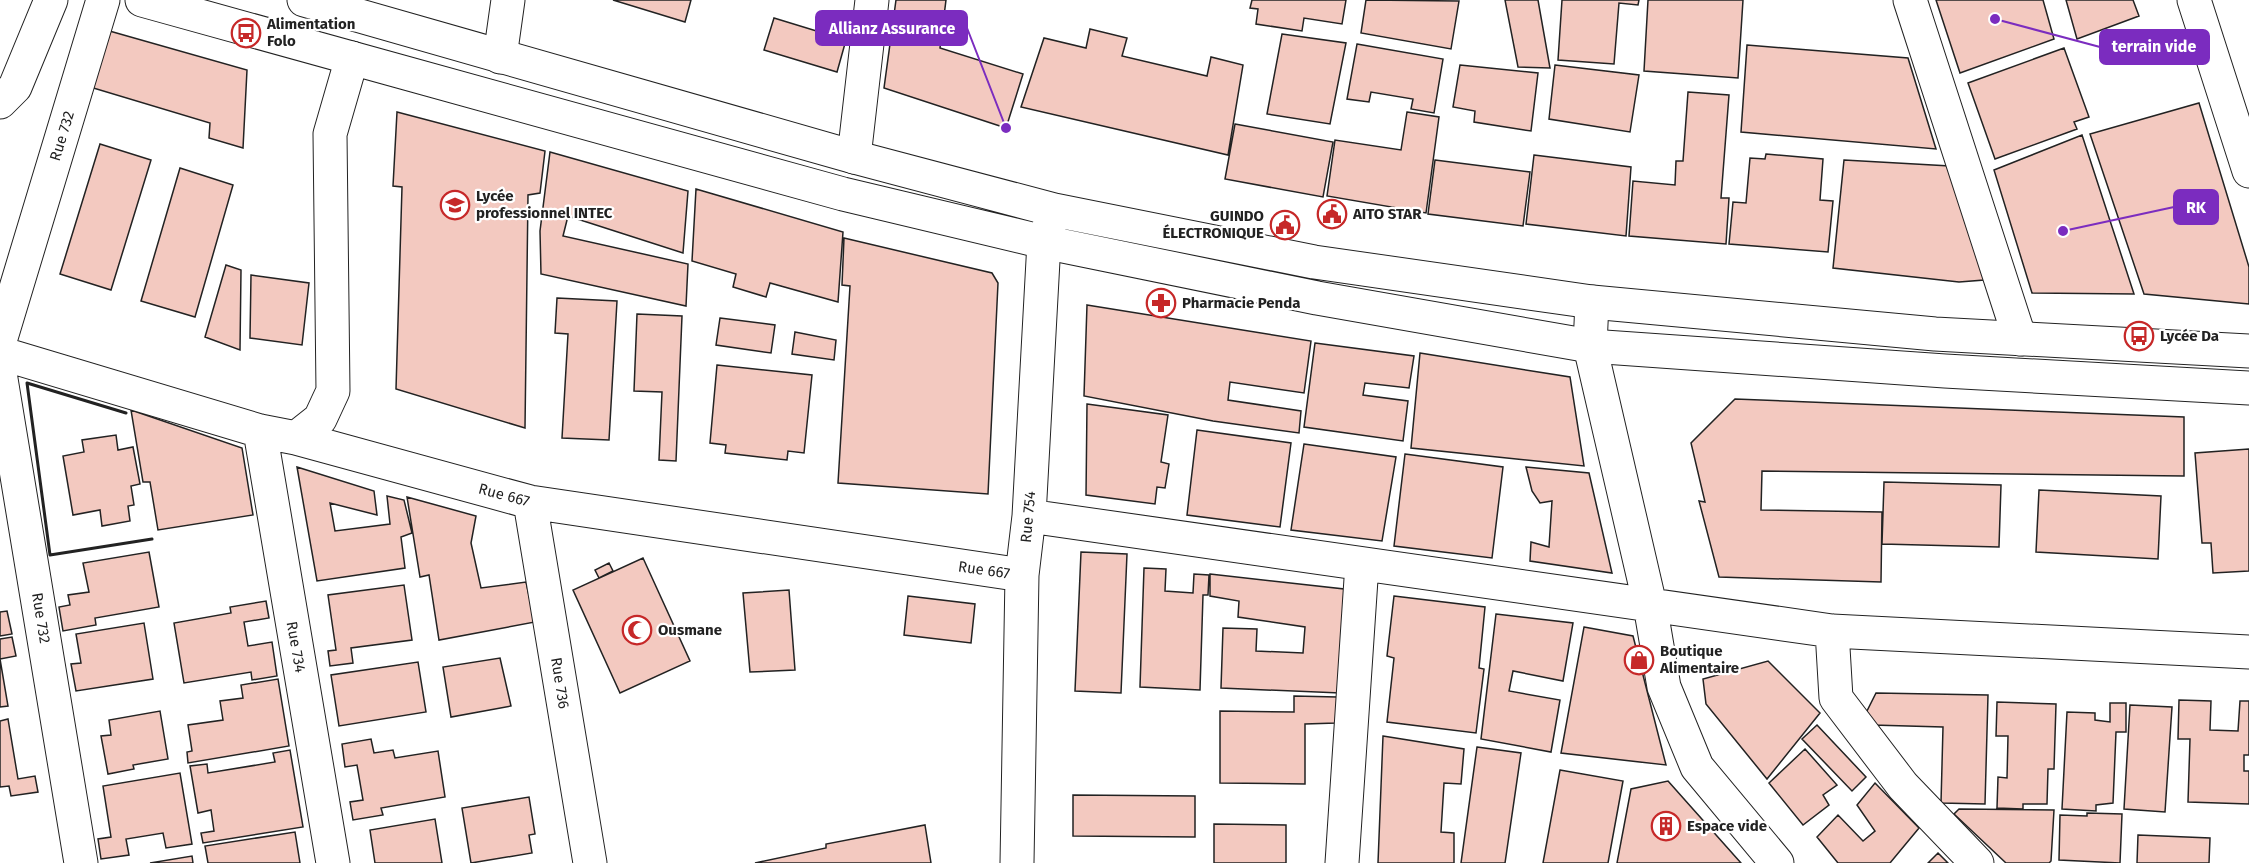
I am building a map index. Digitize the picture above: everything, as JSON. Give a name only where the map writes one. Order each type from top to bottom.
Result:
[{"type":"street","points":[[0,102],[15,87],[51,0]]},
{"type":"street","name":"Rue 732","points":[[0,341],[103,0]]},
{"type":"street","points":[[142,0],[843,194],[1044,242],[1317,298],[1590,346],[1945,371],[2249,388]]},
{"type":"street","points":[[304,0],[854,157],[1054,210],[1314,262],[1592,302],[1935,334],[2249,351]]},
{"type":"street","points":[[500,57],[508,0]]},
{"type":"street","points":[[854,157],[872,0]]},
{"type":"street","points":[[1910,0],[2020,339]]},
{"type":"street","points":[[2194,0],[2243,135],[2249,171]]},
{"type":"street","points":[[296,438],[320,419],[333,391],[330,134],[352,58]]},
{"type":"street","name":"Rue 754","points":[[1017,863],[1022,575],[1029,516],[1044,242],[1054,210]]},
{"type":"street","points":[[1592,302],[1590,346],[1650,605],[1664,687],[1696,767],[1777,863]]},
{"type":"street","name":"Rue 667","points":[[0,353],[260,431],[296,438],[530,502],[1022,575]]},
{"type":"street","name":"Rue 732","points":[[0,373],[81,863]]},
{"type":"street","name":"Rue 734","points":[[260,431],[333,863]]},
{"type":"street","name":"Rue 736","points":[[530,502],[590,863]]},
{"type":"street","points":[[1029,516],[1832,631],[2249,652]]},
{"type":"street","points":[[1342,863],[1362,564]]},
{"type":"street","points":[[1832,631],[1836,698],[1904,786],[1977,863]]},
{"type":"building","points":[[613,0],[691,0],[685,22]]},
{"type":"building","points":[[896,0],[946,0],[940,48],[1023,74],[1006,128],[884,88]]},
{"type":"building","points":[[1252,0],[1346,0],[1342,24],[1304,18],[1302,31],[1256,24],[1258,9],[1250,8]]},
{"type":"building","points":[[1366,0],[1459,1],[1451,49],[1361,33]]},
{"type":"building","points":[[1505,0],[1538,0],[1550,68],[1518,67]]},
{"type":"building","points":[[1562,0],[1639,0],[1638,5],[1619,3],[1614,64],[1558,60]]},
{"type":"building","points":[[1648,0],[1743,0],[1738,78],[1644,71]]},
{"type":"building","points":[[1936,0],[2043,0],[2054,39],[1960,73]]},
{"type":"building","points":[[2066,0],[2133,0],[2139,16],[2077,39]]},
{"type":"building","points":[[774,18],[846,40],[837,72],[764,50]]},
{"type":"building","points":[[1090,29],[1127,38],[1122,56],[1207,76],[1211,57],[1243,65],[1228,155],[1021,107],[1044,38],[1086,48]]},
{"type":"building","points":[[106,30],[247,70],[243,148],[209,138],[210,123],[90,87]]},
{"type":"building","points":[[1282,34],[1346,43],[1330,124],[1267,114]]},
{"type":"building","points":[[1357,44],[1443,59],[1434,113],[1411,109],[1413,99],[1371,92],[1369,102],[1347,99]]},
{"type":"building","points":[[1747,45],[1908,58],[1936,149],[1741,132]]},
{"type":"building","points":[[2064,48],[2089,117],[2074,122],[2077,129],[1995,159],[1968,83]]},
{"type":"building","points":[[1460,65],[1538,73],[1531,131],[1474,122],[1475,111],[1453,107]]},
{"type":"building","points":[[1555,65],[1639,75],[1630,132],[1549,119]]},
{"type":"building","points":[[1688,92],[1729,95],[1721,198],[1729,198],[1726,244],[1629,236],[1633,181],[1675,185],[1676,161],[1683,161]]},
{"type":"building","points":[[2199,103],[2249,267],[2249,304],[2144,294],[2090,134]]},
{"type":"building","points":[[397,112],[545,151],[540,193],[528,195],[525,428],[396,389],[402,187],[393,186]]},
{"type":"building","points":[[1407,112],[1439,117],[1426,213],[1327,196],[1335,140],[1401,150]]},
{"type":"building","points":[[1235,124],[1333,142],[1323,197],[1225,179]]},
{"type":"building","points":[[2082,135],[2134,294],[2032,293],[1994,170]]},
{"type":"building","points":[[100,144],[151,160],[111,290],[60,274]]},
{"type":"building","points":[[550,152],[688,191],[683,253],[568,216],[563,236],[688,264],[686,306],[541,274],[540,231]]},
{"type":"building","points":[[1766,154],[1823,159],[1820,200],[1833,201],[1828,252],[1729,244],[1733,202],[1746,203],[1750,158],[1765,159]]},
{"type":"building","points":[[1534,155],[1631,167],[1626,236],[1526,224]]},
{"type":"building","points":[[1435,160],[1530,172],[1523,226],[1428,214]]},
{"type":"building","points":[[1844,160],[1950,166],[1984,280],[1959,282],[1833,268]]},
{"type":"building","points":[[180,168],[233,185],[195,317],[141,301]]},
{"type":"building","points":[[696,189],[843,232],[838,302],[770,283],[766,297],[733,287],[736,274],[692,261]]},
{"type":"building","points":[[844,238],[992,273],[998,283],[988,494],[838,483],[850,286],[842,285]]},
{"type":"building","points":[[226,265],[241,270],[240,350],[205,337]]},
{"type":"building","points":[[251,275],[309,283],[302,345],[250,338]]},
{"type":"building","points":[[557,298],[617,301],[609,440],[562,438],[568,334],[555,333]]},
{"type":"building","points":[[1087,305],[1311,341],[1304,393],[1230,382],[1228,400],[1301,411],[1299,433],[1213,421],[1084,396]]},
{"type":"building","points":[[637,314],[682,316],[676,461],[659,460],[662,392],[634,391]]},
{"type":"building","points":[[720,318],[775,325],[771,353],[716,345]]},
{"type":"building","points":[[795,332],[836,340],[834,360],[792,354]]},
{"type":"building","points":[[1315,343],[1414,356],[1409,388],[1365,383],[1363,395],[1408,401],[1403,441],[1304,427]]},
{"type":"building","points":[[1420,353],[1570,377],[1584,466],[1411,448]]},
{"type":"building","points":[[717,365],[812,375],[804,453],[788,451],[787,460],[725,453],[726,445],[710,443]]},
{"type":"building","points":[[1735,399],[2184,417],[2184,476],[1762,471],[1761,510],[1882,512],[1881,582],[1719,577],[1699,501],[1705,502],[1691,443]]},
{"type":"building","points":[[1087,404],[1168,415],[1161,462],[1169,464],[1165,488],[1157,487],[1155,504],[1086,495]]},
{"type":"building","points":[[131,410],[242,448],[253,515],[158,530],[150,482],[143,482]]},
{"type":"building","points":[[1197,430],[1291,443],[1280,527],[1187,515]]},
{"type":"building","points":[[116,435],[118,450],[133,447],[140,484],[131,486],[134,505],[128,506],[130,521],[102,526],[100,510],[73,515],[63,456],[84,452],[82,440]]},
{"type":"building","points":[[1304,444],[1396,457],[1382,541],[1291,530]]},
{"type":"building","points":[[2249,449],[2249,571],[2213,573],[2211,543],[2202,543],[2195,453]]},
{"type":"building","points":[[1405,454],[1503,467],[1492,558],[1394,546]]},
{"type":"building","points":[[297,467],[374,491],[377,515],[330,503],[335,531],[390,524],[387,496],[404,500],[412,533],[401,537],[405,568],[317,581]]},
{"type":"building","points":[[1526,467],[1589,473],[1612,573],[1530,561],[1531,542],[1549,547],[1552,501],[1540,503],[1532,491]]},
{"type":"building","points":[[1884,482],[2001,485],[1999,547],[1882,544]]},
{"type":"building","points":[[2039,490],[2161,496],[2158,559],[2036,552]]},
{"type":"building","points":[[407,497],[476,516],[471,543],[481,588],[526,582],[535,622],[439,640],[429,575],[420,577]]},
{"type":"building","points":[[149,552],[159,607],[95,618],[96,625],[63,631],[59,607],[70,605],[68,595],[89,592],[83,563]]},
{"type":"building","points":[[1081,552],[1127,554],[1121,693],[1075,691]]},
{"type":"building","points":[[643,558],[690,661],[620,693],[573,590]]},
{"type":"building","points":[[609,563],[613,571],[599,578],[595,570]]},
{"type":"building","points":[[1144,568],[1166,569],[1165,591],[1193,593],[1194,574],[1209,575],[1208,595],[1203,595],[1200,690],[1140,687]]},
{"type":"building","points":[[1210,574],[1344,589],[1340,693],[1221,688],[1223,628],[1257,629],[1256,651],[1303,653],[1305,627],[1238,617],[1239,601],[1210,596]]},
{"type":"building","points":[[404,585],[412,640],[351,648],[353,663],[330,666],[328,651],[336,650],[328,595]]},
{"type":"building","points":[[789,590],[795,670],[750,672],[743,593]]},
{"type":"building","points":[[908,596],[975,604],[971,643],[904,635]]},
{"type":"building","points":[[1394,596],[1485,607],[1479,668],[1484,669],[1476,733],[1387,722],[1394,658],[1387,656]]},
{"type":"building","points":[[266,601],[269,618],[244,622],[248,646],[272,642],[277,676],[252,680],[251,672],[184,683],[174,623],[231,613],[230,607]]},
{"type":"building","points":[[7,611],[12,634],[0,636],[0,612]]},
{"type":"building","points":[[1496,614],[1573,623],[1563,681],[1513,671],[1509,691],[1560,700],[1551,752],[1481,739]]},
{"type":"building","points":[[144,623],[153,679],[76,691],[71,664],[81,663],[76,634]]},
{"type":"building","points":[[1584,627],[1633,636],[1666,765],[1561,753]]},
{"type":"building","points":[[12,637],[16,656],[0,659],[0,639]]},
{"type":"building","points":[[500,658],[511,706],[451,717],[443,667]]},
{"type":"building","points":[[0,659],[8,706],[0,707]]},
{"type":"building","points":[[1768,661],[1820,713],[1767,779],[1706,704],[1703,679]]},
{"type":"building","points":[[418,662],[426,712],[339,726],[331,675]]},
{"type":"building","points":[[278,679],[289,746],[188,763],[187,752],[192,751],[188,725],[223,720],[220,701],[243,698],[241,685]]},
{"type":"building","points":[[1876,693],[1988,695],[1985,804],[1941,803],[1943,727],[1872,725],[1865,715]]},
{"type":"building","points":[[1294,696],[1337,697],[1336,723],[1305,724],[1305,784],[1220,783],[1220,711],[1294,712]]},
{"type":"building","points":[[2179,700],[2211,701],[2210,730],[2238,731],[2240,701],[2249,701],[2249,755],[2244,755],[2244,771],[2249,771],[2249,804],[2188,802],[2190,739],[2178,739]]},
{"type":"building","points":[[1997,702],[2056,704],[2054,769],[2048,769],[2047,804],[2023,804],[2023,809],[1997,808],[1998,777],[2007,778],[2008,736],[1996,736]]},
{"type":"building","points":[[2110,703],[2126,703],[2126,732],[2116,732],[2113,803],[2096,805],[2096,811],[2062,809],[2067,712],[2095,713],[2095,720],[2110,722]]},
{"type":"building","points":[[2130,705],[2172,707],[2165,812],[2124,809]]},
{"type":"building","points":[[160,711],[168,759],[133,765],[134,769],[108,774],[101,736],[111,735],[109,720]]},
{"type":"building","points":[[8,719],[18,779],[35,776],[38,792],[11,796],[9,786],[0,787],[0,721]]},
{"type":"building","points":[[1817,725],[1866,777],[1852,791],[1802,739]]},
{"type":"building","points":[[1383,736],[1464,749],[1461,784],[1444,783],[1441,832],[1454,833],[1454,863],[1378,863]]},
{"type":"building","points":[[371,739],[374,753],[393,750],[395,758],[438,751],[445,797],[381,808],[383,815],[353,820],[350,802],[363,800],[357,765],[345,767],[342,744]]},
{"type":"building","points":[[1477,747],[1521,753],[1505,863],[1461,863]]},
{"type":"building","points":[[1805,749],[1837,785],[1823,795],[1829,805],[1803,825],[1769,783]]},
{"type":"building","points":[[290,750],[303,827],[203,843],[201,833],[214,831],[211,810],[198,813],[190,766],[207,764],[208,773],[275,762],[273,753]]},
{"type":"building","points":[[1560,770],[1623,781],[1608,863],[1543,863]]},
{"type":"building","points":[[180,773],[192,844],[166,848],[163,833],[126,839],[129,855],[101,859],[98,839],[111,837],[103,786]]},
{"type":"building","name":"Espace vide","points":[[1668,781],[1741,863],[1617,863],[1631,789]]},
{"type":"building","points":[[1875,783],[1919,828],[1890,863],[1838,863],[1817,837],[1838,815],[1863,841],[1875,831],[1857,805]]},
{"type":"building","points":[[1073,795],[1195,796],[1195,837],[1073,836]]},
{"type":"building","points":[[529,797],[535,834],[529,835],[532,853],[471,863],[462,808]]},
{"type":"building","points":[[1959,809],[2054,810],[2051,861],[2049,863],[2006,863],[1954,814]]},
{"type":"building","points":[[2087,813],[2122,814],[2120,863],[2059,860],[2060,815],[2087,816]]},
{"type":"building","points":[[435,819],[442,863],[375,863],[370,830]]},
{"type":"building","points":[[1214,824],[1286,825],[1286,863],[1214,863]]},
{"type":"building","points":[[925,825],[931,863],[755,863],[826,848],[826,844]]},
{"type":"building","points":[[295,832],[300,863],[208,863],[205,846]]},
{"type":"building","points":[[2138,835],[2210,838],[2209,863],[2137,863]]},
{"type":"building","points":[[1938,853],[1948,863],[1928,863]]},
{"type":"building","points":[[192,856],[193,863],[150,863]]},
{"type":"wall","points":[[126,413],[27,383],[50,555],[152,539]]},
{"type":"place","name":"terrain vide","points":[[1995,19]]},
{"type":"place","name":"Alimentation Folo","points":[[246,33]]},
{"type":"place","name":"Allianz Assurance","points":[[1006,128]]},
{"type":"place","name":"Lycée professionnel INTEC","points":[[455,205]]},
{"type":"place","name":"AITO STAR","points":[[1332,214]]},
{"type":"place","name":"GUINDO ÉLECTRONIQUE","points":[[1285,225]]},
{"type":"place","name":"RK","points":[[2063,231]]},
{"type":"place","name":"Pharmacie Penda","points":[[1161,303]]},
{"type":"place","name":"Lycée Da","points":[[2139,336]]},
{"type":"place","name":"Ousmane","points":[[637,630]]},
{"type":"place","name":"Boutique Alimentaire","points":[[1639,660]]},
{"type":"place","name":"Espace vide","points":[[1666,826]]}]
